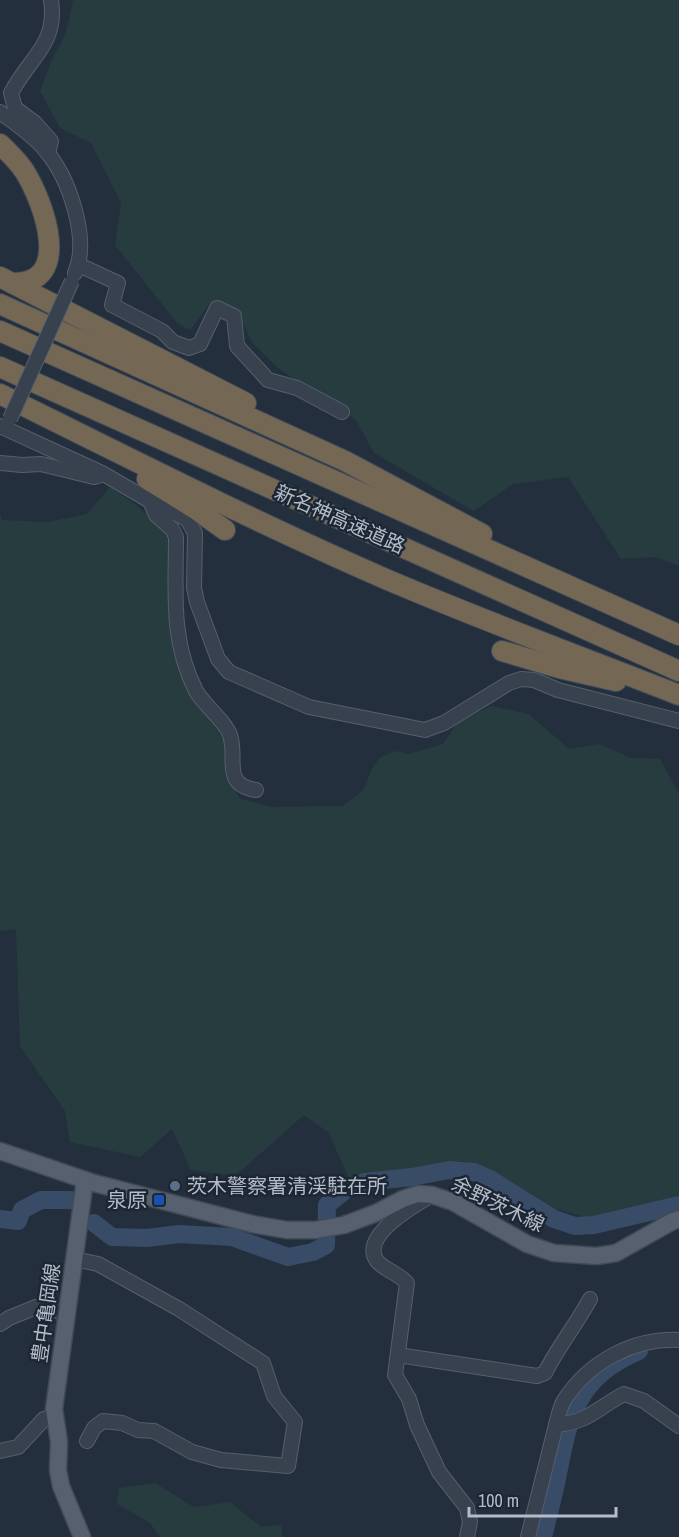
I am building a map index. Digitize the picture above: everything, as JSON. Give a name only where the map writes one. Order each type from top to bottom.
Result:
[{"type":"highway","points":[[0,144],[25,171],[46,224],[49,241],[49,259],[45,270],[39,277],[31,282],[6,280]]},
{"type":"highway","points":[[6,280],[266,413],[345,461],[488,537],[535,557],[567,584]]},
{"type":"highway","points":[[0,304],[345,461]]},
{"type":"highway","name":"新名神高速道路","points":[[0,331],[679,635]]},
{"type":"highway","name":"新名神高速道路","points":[[0,367],[679,671]]},
{"type":"highway","points":[[0,394],[146,466],[386,579],[679,697]]},
{"type":"highway","points":[[54,421],[197,510],[225,530]]},
{"type":"highway","points":[[502,651],[559,668],[679,697]]},
{"type":"main road","points":[[0,1151],[85,1180]]},
{"type":"main road","name":"余野茨木線","points":[[85,1180],[252,1224],[287,1230],[334,1227],[358,1221],[402,1199],[418,1194],[432,1195],[453,1202],[527,1244],[554,1253],[581,1256],[616,1253],[679,1219]]},
{"type":"main road","name":"豊中亀岡線","points":[[82,1537],[61,1486],[58,1470],[59,1434],[54,1409],[85,1180]]},
{"type":"street","points":[[48,153],[51,141],[35,123],[15,108],[11,93],[46,40],[53,19],[51,0]]},
{"type":"street","points":[[0,112],[34,138],[48,153],[64,184],[79,222],[82,244],[79,265],[5,424],[187,519],[195,533],[194,588],[197,602],[223,667],[309,707],[425,730],[444,723],[509,682],[521,679],[534,680],[558,690],[679,722]]},
{"type":"street","points":[[79,265],[118,283],[112,305],[162,331],[173,342],[189,348],[200,344],[217,308],[234,316],[237,346],[268,380],[297,388],[342,412]]},
{"type":"street","points":[[0,463],[42,464],[94,477],[102,473]]},
{"type":"street","points":[[150,501],[156,515],[172,529],[176,537],[175,609],[177,628],[189,677],[198,694],[230,735],[234,774],[238,783],[245,788],[256,790]]},
{"type":"street","points":[[432,1195],[387,1225],[377,1239],[374,1252],[377,1262],[400,1275],[406,1283],[395,1375],[409,1399],[439,1472],[466,1508],[470,1522],[467,1537]]},
{"type":"street","points":[[74,1259],[98,1264],[108,1269],[179,1309],[263,1363],[274,1396],[295,1422],[288,1466],[221,1460],[192,1452],[154,1431],[138,1430],[122,1423],[103,1421],[94,1428],[87,1441]]},
{"type":"street","points":[[398,1355],[537,1376],[544,1373],[559,1346],[573,1330],[590,1299]]},
{"type":"street","points":[[0,1324],[36,1307],[67,1313]]},
{"type":"street","points":[[528,1537],[563,1401],[583,1376],[622,1350],[662,1339],[679,1340]]},
{"type":"street","points":[[556,1425],[570,1424],[587,1418],[624,1394],[644,1401],[679,1426]]},
{"type":"street","points":[[0,1451],[18,1447],[44,1419],[55,1415]]},
{"type":"green space","points":[[73,0],[679,0],[679,566],[656,557],[621,559],[568,477],[513,484],[474,511],[374,453],[356,420],[278,368],[252,342],[236,309],[211,302],[190,330],[177,323],[115,245],[121,203],[91,143],[60,128],[40,91],[51,62],[66,33]]},
{"type":"green space","points":[[110,487],[135,504],[167,533],[170,555],[169,610],[180,672],[226,744],[228,781],[241,799],[272,807],[343,806],[363,790],[379,758],[396,751],[409,754],[443,744],[457,723],[491,706],[529,714],[569,749],[599,744],[631,758],[660,759],[679,794],[679,1197],[588,1218],[556,1209],[497,1173],[463,1161],[349,1178],[328,1132],[304,1115],[235,1176],[191,1170],[172,1129],[140,1157],[70,1142],[65,1111],[20,1046],[16,929],[0,931],[0,513],[2,520],[48,522],[87,514]]},
{"type":"green space","points":[[155,1483],[194,1507],[230,1502],[261,1527],[281,1525],[283,1537],[160,1537],[150,1523],[117,1504],[119,1488]]},
{"type":"waterway","points":[[94,1223],[112,1237],[147,1238],[179,1234],[232,1237],[288,1257],[313,1252],[326,1245],[327,1205],[348,1188],[364,1182],[449,1170],[474,1172],[490,1179],[554,1219],[575,1226],[594,1225],[679,1205]]},
{"type":"waterway","points":[[0,1219],[18,1221],[22,1210],[41,1200],[71,1200]]},
{"type":"waterway","points":[[543,1537],[566,1436],[579,1402],[601,1374],[639,1351]]},
{"type":"place","name":"茨木警察署清渓駐在所","points":[[175,1186]]},
{"type":"place","name":"泉原","points":[[159,1200]]}]
